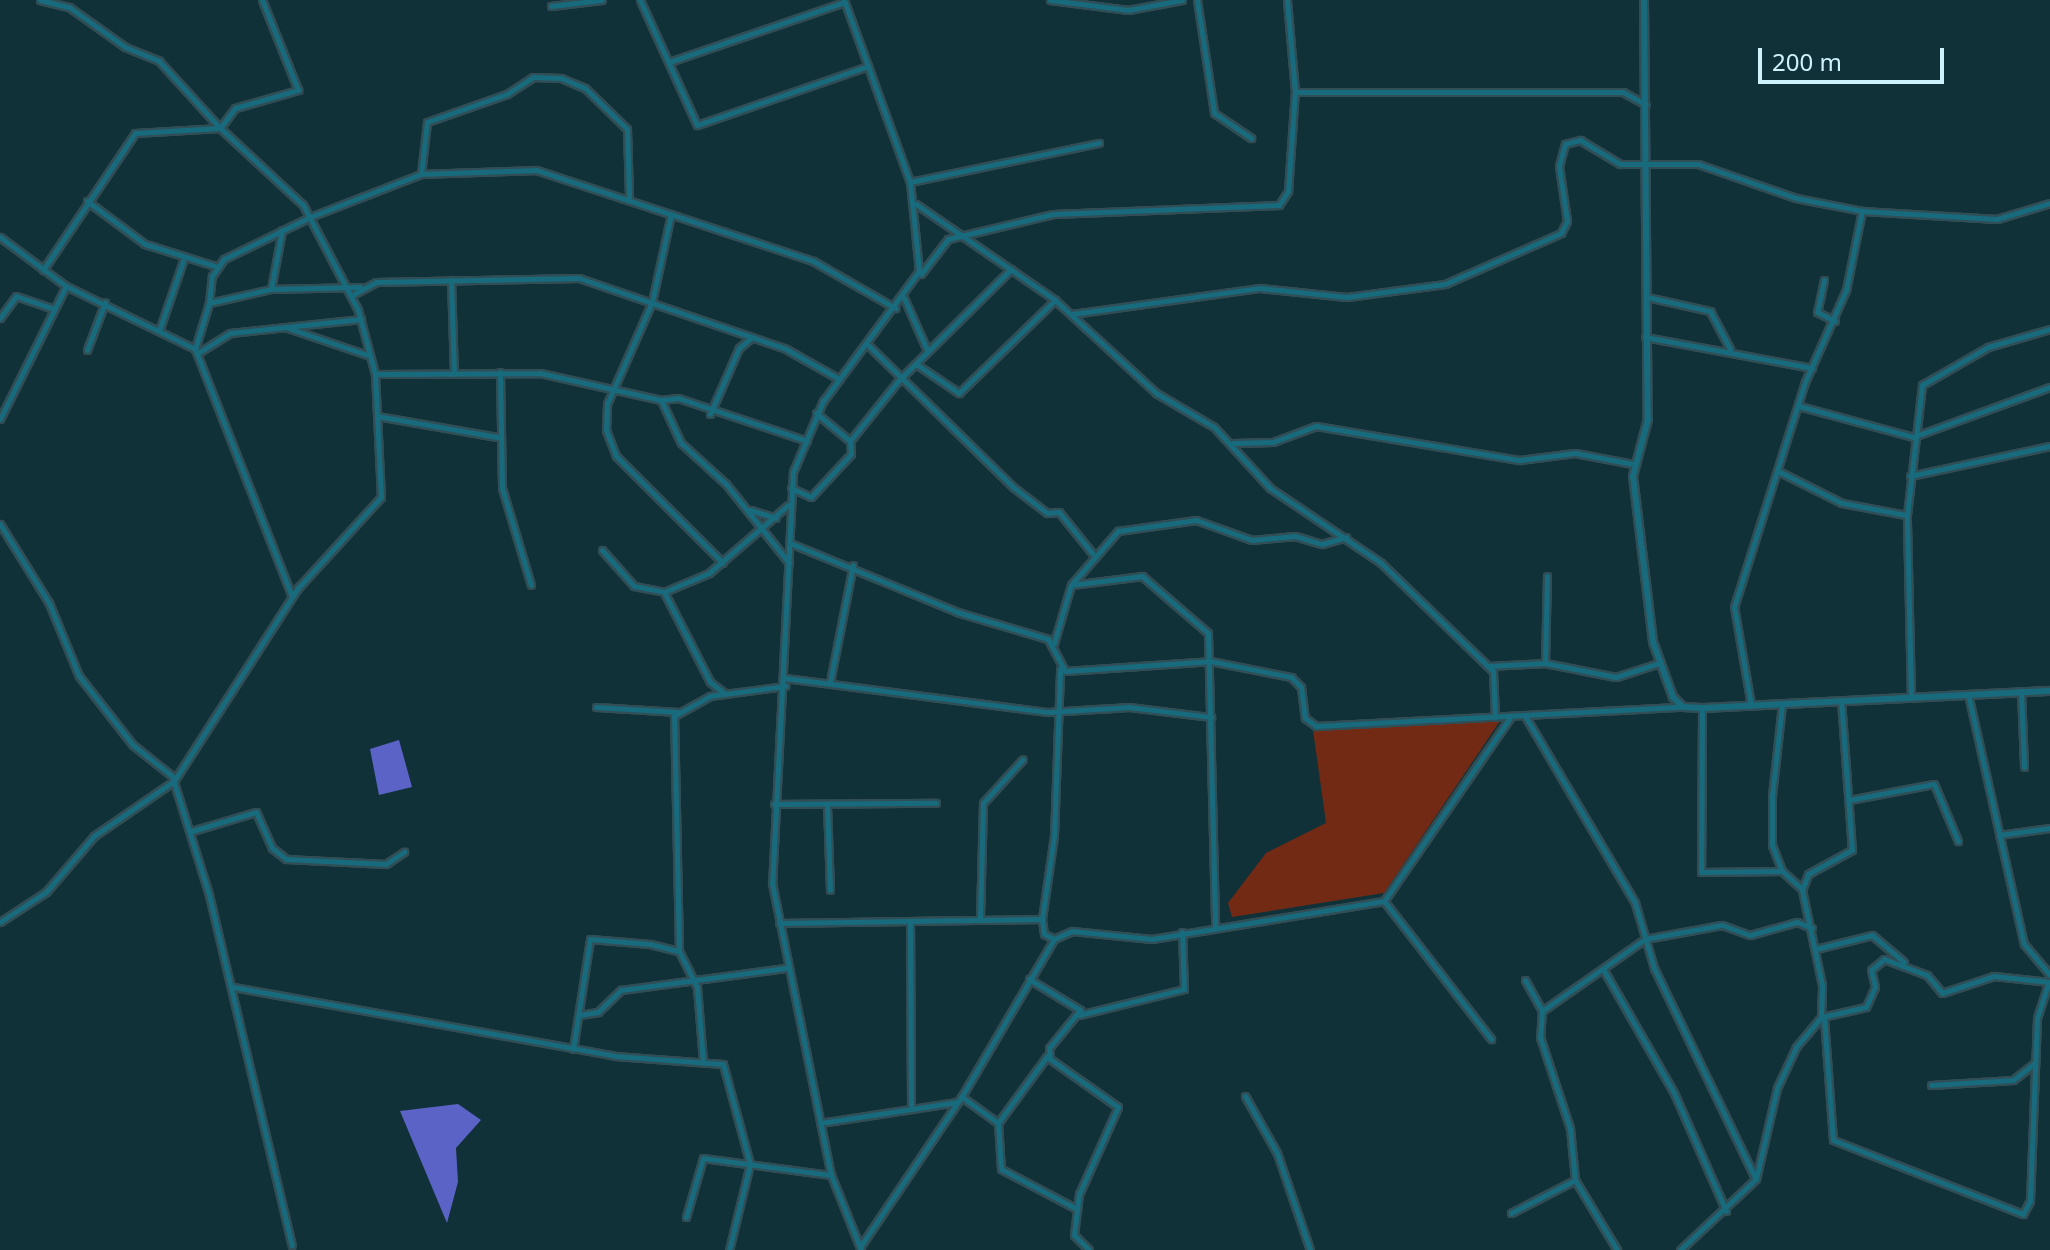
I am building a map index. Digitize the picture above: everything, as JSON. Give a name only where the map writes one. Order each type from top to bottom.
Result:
[{"type":"street","points":[[0,922],[46,892],[100,831],[174,781],[292,597],[381,497],[375,374],[371,356],[352,295],[343,284],[310,217],[289,188],[220,128],[159,61],[125,47],[69,7],[40,0]]},
{"type":"street","points":[[43,270],[135,133],[220,128],[235,108],[298,90],[262,0]]},
{"type":"street","points":[[551,6],[602,0]]},
{"type":"street","points":[[640,0],[702,126],[868,66]]},
{"type":"street","points":[[1050,0],[1128,10],[1182,0]]},
{"type":"street","points":[[1197,0],[1214,113],[1251,138]]},
{"type":"street","points":[[860,1248],[831,1175],[779,923],[774,804],[785,686],[790,542],[788,505],[816,413],[839,379],[869,346],[941,243],[958,236],[1066,212],[1279,205],[1288,191],[1295,92],[1287,0]]},
{"type":"street","points":[[1644,0],[1647,429],[1633,464],[1659,663],[1683,707]]},
{"type":"street","points":[[669,62],[844,1],[910,182],[918,278]]},
{"type":"street","points":[[421,174],[427,122],[507,94],[533,77],[561,78],[585,88],[627,129],[629,199]]},
{"type":"street","points":[[1295,92],[1630,93],[1646,87]]},
{"type":"street","points":[[1630,93],[1646,105]]},
{"type":"street","points":[[1072,314],[1260,288],[1347,297],[1445,284],[1561,233],[1565,144],[1580,140],[1620,164],[1698,164],[1796,198],[1862,211],[1997,219],[2050,203]]},
{"type":"street","points":[[910,182],[1099,143]]},
{"type":"street","points":[[87,201],[145,244],[183,261],[215,266],[310,217],[421,174],[536,170],[813,261],[895,308]]},
{"type":"street","points":[[914,202],[958,236],[1055,300],[1156,393],[1232,443],[1263,483],[1346,537],[1490,666],[1495,717]]},
{"type":"street","points":[[1751,705],[1734,607],[1799,406],[1835,321],[1862,211]]},
{"type":"street","points":[[671,214],[652,302],[613,390],[606,418],[612,449],[723,563]]},
{"type":"street","points":[[271,289],[282,230]]},
{"type":"street","points":[[0,237],[66,286],[105,302],[196,351]]},
{"type":"street","points":[[159,331],[183,261]]},
{"type":"street","points":[[215,266],[196,351],[292,597]]},
{"type":"street","points":[[791,488],[811,497],[851,454],[850,441],[898,381],[1011,269]]},
{"type":"street","points":[[209,303],[271,289],[558,275],[652,302],[753,337],[839,379]]},
{"type":"street","points":[[451,280],[454,374]]},
{"type":"street","points":[[1824,280],[1817,312],[1835,321]]},
{"type":"street","points":[[0,419],[66,286]]},
{"type":"street","points":[[352,295],[360,287]]},
{"type":"street","points":[[0,318],[16,296],[53,309]]},
{"type":"street","points":[[1646,297],[1710,311],[1730,349]]},
{"type":"street","points":[[904,298],[927,350]]},
{"type":"street","points":[[916,364],[959,393],[1055,300]]},
{"type":"street","points":[[87,350],[105,302]]},
{"type":"street","points":[[196,351],[230,333],[361,319]]},
{"type":"street","points":[[285,327],[371,356]]},
{"type":"street","points":[[1911,699],[1907,515],[1913,437],[1922,385],[1936,371],[2050,329]]},
{"type":"street","points":[[1644,336],[1730,349],[1813,368]]},
{"type":"street","points":[[710,414],[739,348],[753,337]]},
{"type":"street","points":[[869,346],[898,381],[943,414],[1025,497],[1047,513],[1059,512],[1092,553]]},
{"type":"street","points":[[500,372],[497,437],[502,488],[531,585]]},
{"type":"street","points":[[375,374],[500,372],[558,375],[661,400],[678,398],[710,414],[807,441]]},
{"type":"street","points":[[1799,406],[1913,437],[2050,387]]},
{"type":"street","points":[[661,400],[681,443],[750,510],[789,564]]},
{"type":"street","points":[[816,413],[850,441]]},
{"type":"street","points":[[377,416],[497,437]]},
{"type":"street","points":[[1232,443],[1273,442],[1316,426],[1520,460],[1575,453],[1633,464]]},
{"type":"street","points":[[1910,476],[2050,446]]},
{"type":"street","points":[[1780,472],[1842,503],[1907,515]]},
{"type":"street","points":[[602,550],[634,586],[664,592],[723,563],[766,530],[788,505]]},
{"type":"street","points":[[750,510],[776,518]]},
{"type":"street","points":[[1054,939],[1044,934],[1042,919],[1054,836],[1060,669],[1054,643],[1071,585],[1092,553],[1118,531],[1196,520],[1252,540],[1290,536],[1328,544],[1346,537]]},
{"type":"street","points":[[0,524],[49,603],[79,676],[133,745],[174,781],[192,831],[233,987],[292,1245]]},
{"type":"street","points":[[790,542],[853,565],[957,612],[1054,643]]},
{"type":"street","points":[[830,682],[853,565]]},
{"type":"street","points":[[1545,663],[1547,576]]},
{"type":"street","points":[[1071,585],[1149,579],[1208,633],[1215,925]]},
{"type":"street","points":[[664,592],[710,682],[724,693]]},
{"type":"street","points":[[1060,669],[1210,661],[1296,680],[1305,718],[1316,726],[2050,691]]},
{"type":"street","points":[[1490,666],[1545,663],[1616,677],[1659,663]]},
{"type":"street","points":[[785,678],[1057,712],[1129,707],[1211,717]]},
{"type":"street","points":[[596,707],[678,712],[724,693],[785,686]]},
{"type":"street","points":[[2021,691],[2024,767]]},
{"type":"street","points":[[1968,694],[2025,949],[2050,980]]},
{"type":"street","points":[[1802,890],[1808,874],[1850,856],[1841,700]]},
{"type":"street","points":[[1782,705],[1772,796],[1772,845],[1782,871],[1802,890],[1813,929],[1833,1140],[2015,1214],[2030,1201],[2037,1018],[2050,980]]},
{"type":"street","points":[[1702,708],[1701,872],[1782,871]]},
{"type":"street","points":[[678,712],[672,777],[679,951],[694,983],[703,1061]]},
{"type":"street","points":[[1525,716],[1635,903],[1645,939],[1756,1179]]},
{"type":"street","points":[[860,1248],[960,1099],[1054,939],[1072,931],[1143,939],[1215,925],[1384,901],[1510,717]]},
{"type":"street","points":[[980,918],[983,803],[1023,759]]},
{"type":"street","points":[[1849,800],[1934,784],[1958,841]]},
{"type":"street","points":[[774,804],[936,803]]},
{"type":"street","points":[[827,805],[830,890]]},
{"type":"street","points":[[192,831],[256,812],[272,848],[286,859],[386,864],[404,852]]},
{"type":"street","points":[[1999,835],[2050,828]]},
{"type":"street","points":[[1384,901],[1491,1039]]},
{"type":"street","points":[[779,923],[1042,919]]},
{"type":"street","points":[[910,921],[911,1105]]},
{"type":"street","points":[[1542,1011],[1645,939],[1722,925],[1744,935],[1797,922],[1813,929]]},
{"type":"street","points":[[1077,1209],[1001,1169],[998,1123],[1079,1015],[1184,989],[1182,932]]},
{"type":"street","points":[[1816,949],[1872,935],[1942,993],[1994,976],[2050,980]]},
{"type":"street","points":[[573,1049],[590,939],[679,951]]},
{"type":"street","points":[[1680,1250],[1726,1211],[1756,1179],[1777,1088],[1796,1047],[1822,1018],[1866,1007],[1876,963],[1905,963]]},
{"type":"street","points":[[579,1015],[598,1012],[621,990],[694,983],[786,968]]},
{"type":"street","points":[[1603,969],[1664,1071],[1726,1211]]},
{"type":"street","points":[[1029,979],[1073,1001],[1079,1015]]},
{"type":"street","points":[[1525,980],[1542,1011],[1540,1039],[1570,1128],[1575,1180],[1617,1250]]},
{"type":"street","points":[[233,987],[573,1049],[703,1061],[728,1070],[750,1164],[729,1250]]},
{"type":"street","points":[[1048,1055],[1118,1107],[1077,1209],[1074,1235],[1089,1250]]},
{"type":"street","points":[[1931,1085],[2013,1080],[2036,1063]]},
{"type":"street","points":[[1245,1096],[1277,1153],[1310,1250]]},
{"type":"street","points":[[820,1123],[960,1099]]},
{"type":"street","points":[[960,1099],[964,1105],[998,1123]]},
{"type":"street","points":[[686,1217],[701,1159],[831,1175]]},
{"type":"street","points":[[1511,1213],[1575,1180]]},
{"type":"shaded area","points":[[1500,721],[1384,893],[1232,917],[1228,903],[1266,853],[1326,823],[1313,730]]},
{"type":"shaded area","points":[[399,740],[412,787],[379,795],[370,749]]},
{"type":"shaded area","points":[[458,1104],[481,1120],[456,1148],[458,1182],[447,1223],[400,1111]]}]
